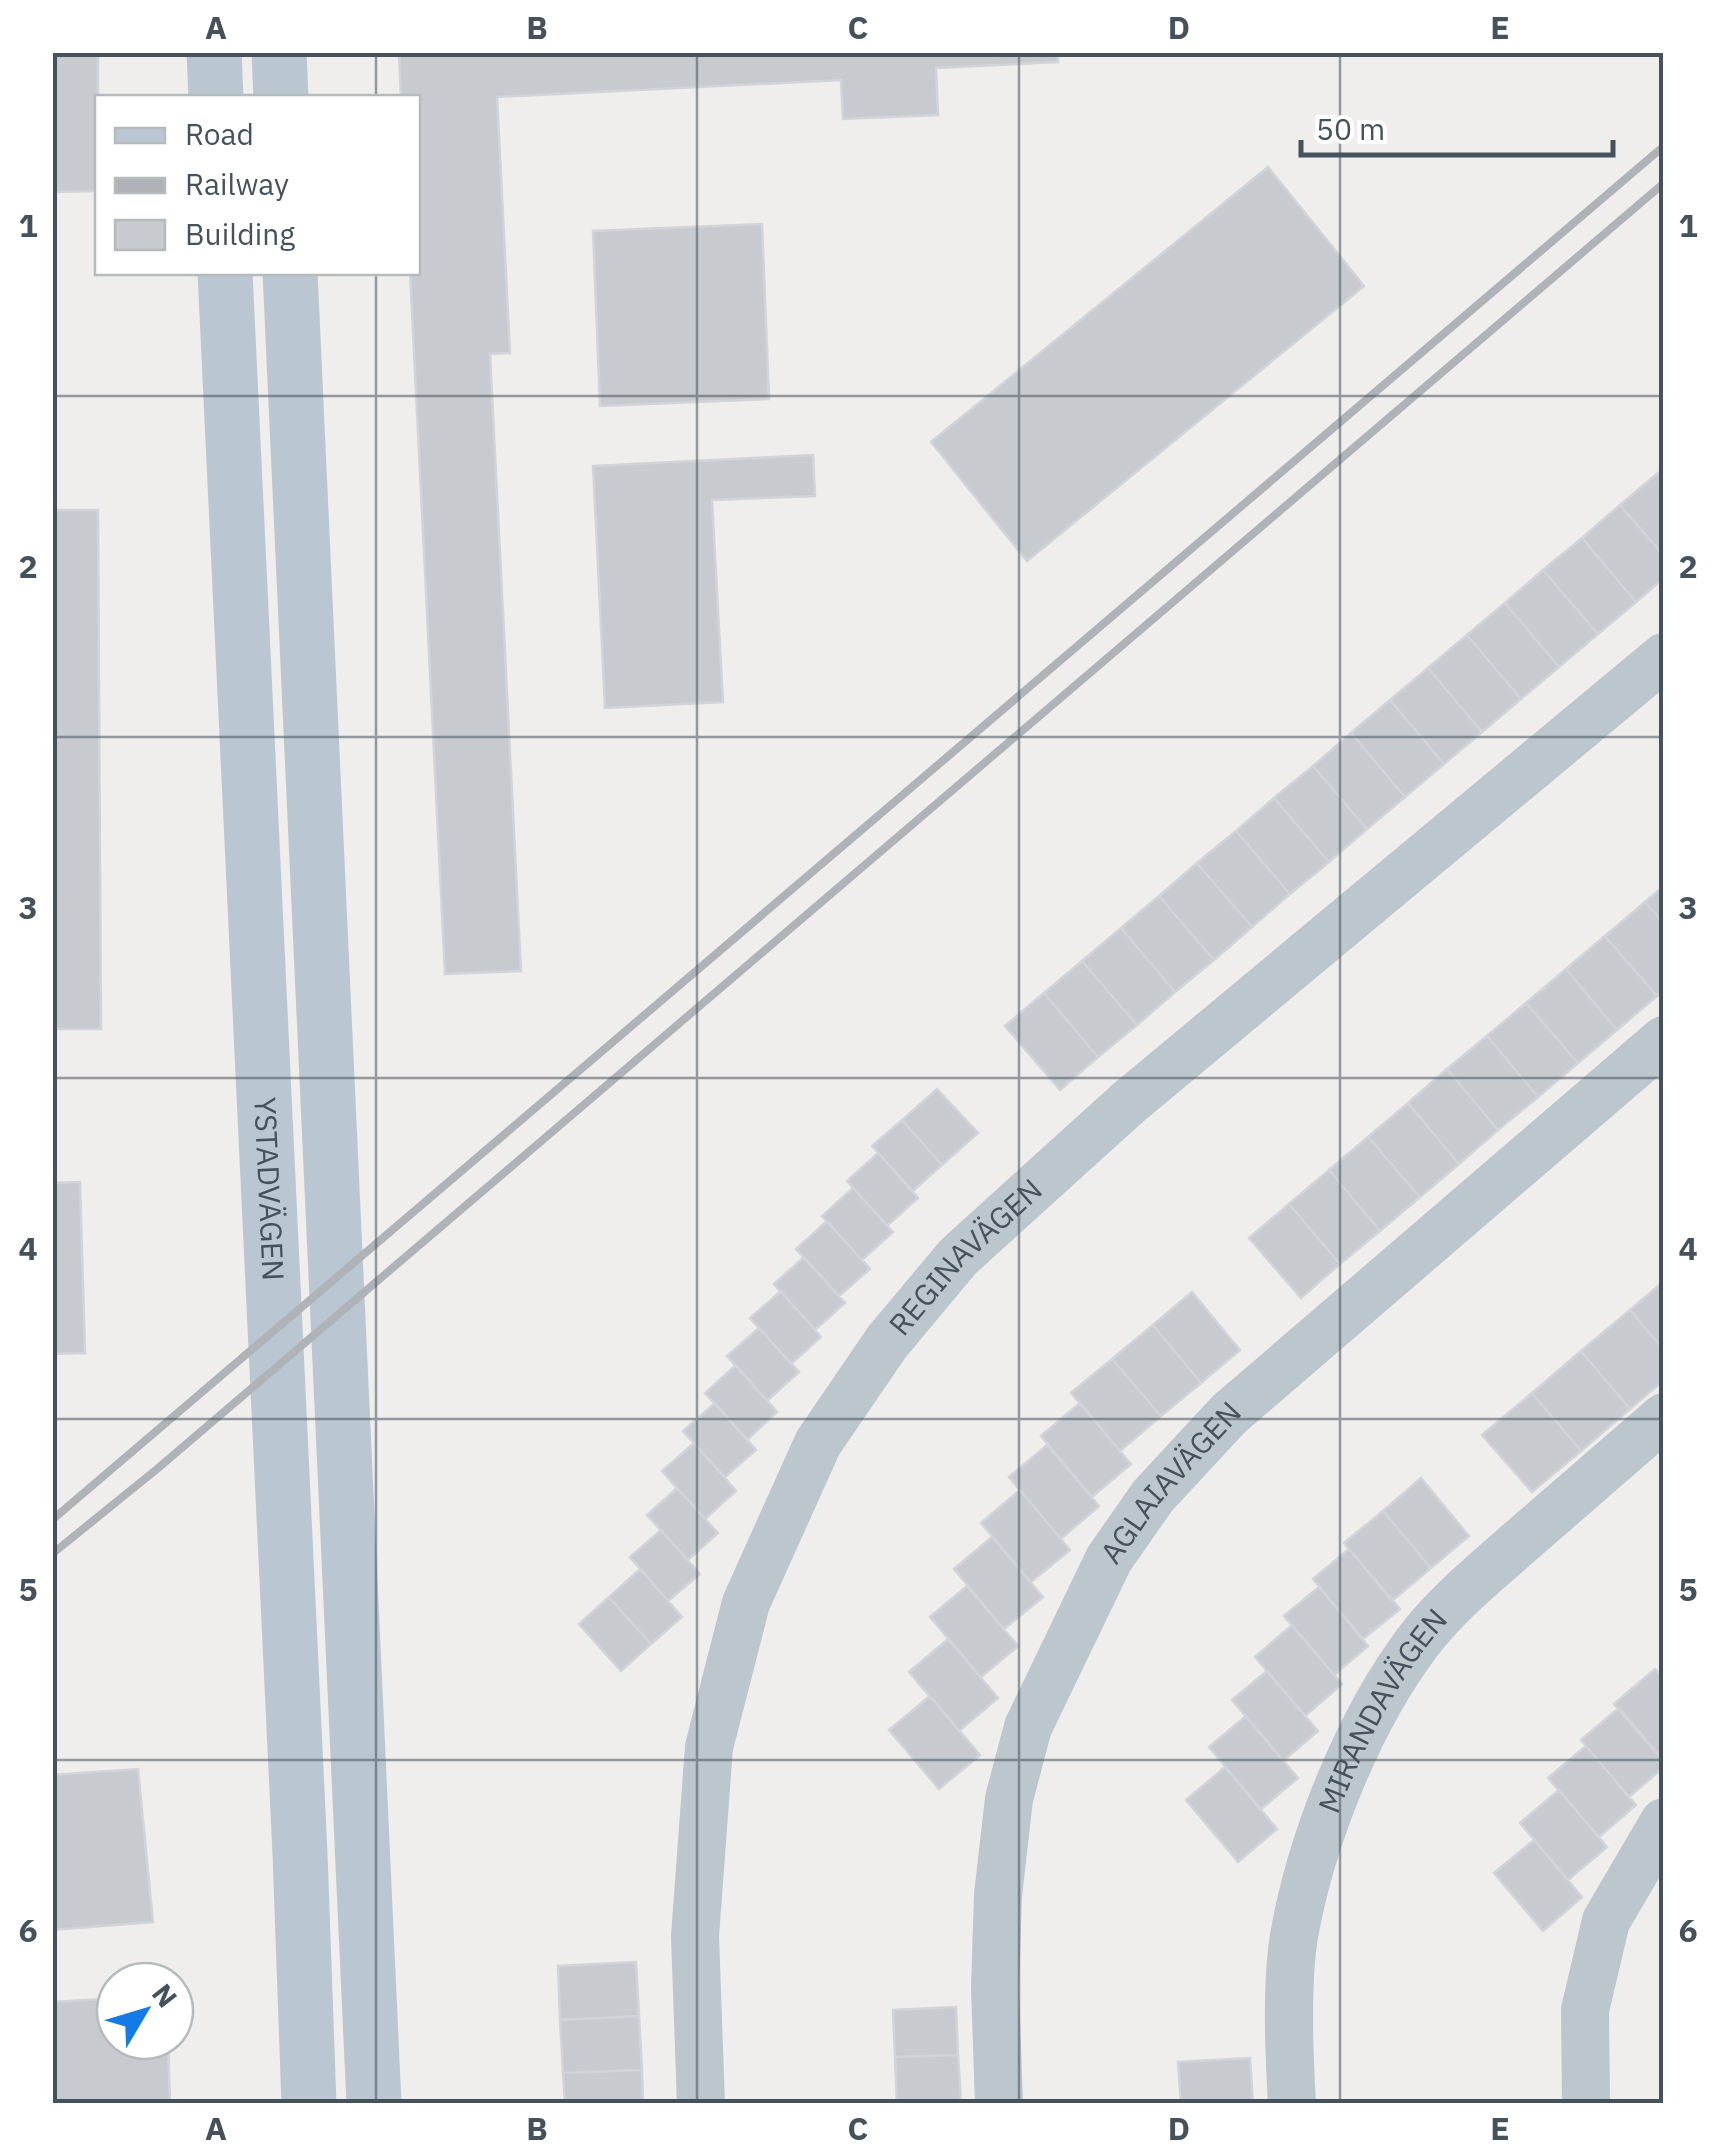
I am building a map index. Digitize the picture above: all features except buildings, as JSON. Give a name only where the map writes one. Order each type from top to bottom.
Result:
[{"type":"main road","points":[[214,52],[216,95]]},
{"type":"main road","points":[[279,52],[282,95]]},
{"type":"main road","name":"YSTADVÄGEN","points":[[225,275],[300,1834],[309,2104]]},
{"type":"main road","points":[[290,275],[374,2104]]},
{"type":"street","name":"REGINAVÄGEN","points":[[701,2104],[695,1936],[709,1747],[746,1603],[818,1444],[887,1342],[958,1257],[1128,1103],[1664,657]]},
{"type":"street","name":"AGLAIAVÄGEN","points":[[998,2104],[998,1895],[1009,1799],[1028,1727],[1109,1558],[1153,1496],[1229,1414],[1664,1040]]},
{"type":"street","name":"MIRANDAVÄGEN","points":[[1292,2104],[1294,1939],[1310,1870],[1334,1796],[1368,1724],[1417,1643],[1474,1582],[1664,1417]]},
{"type":"street","points":[[1586,2104],[1585,2010],[1606,1921],[1664,1822]]},
{"type":"railway","points":[[52,1520],[1664,146]]},
{"type":"railway","points":[[52,1554],[157,1469],[1664,183]]}]
